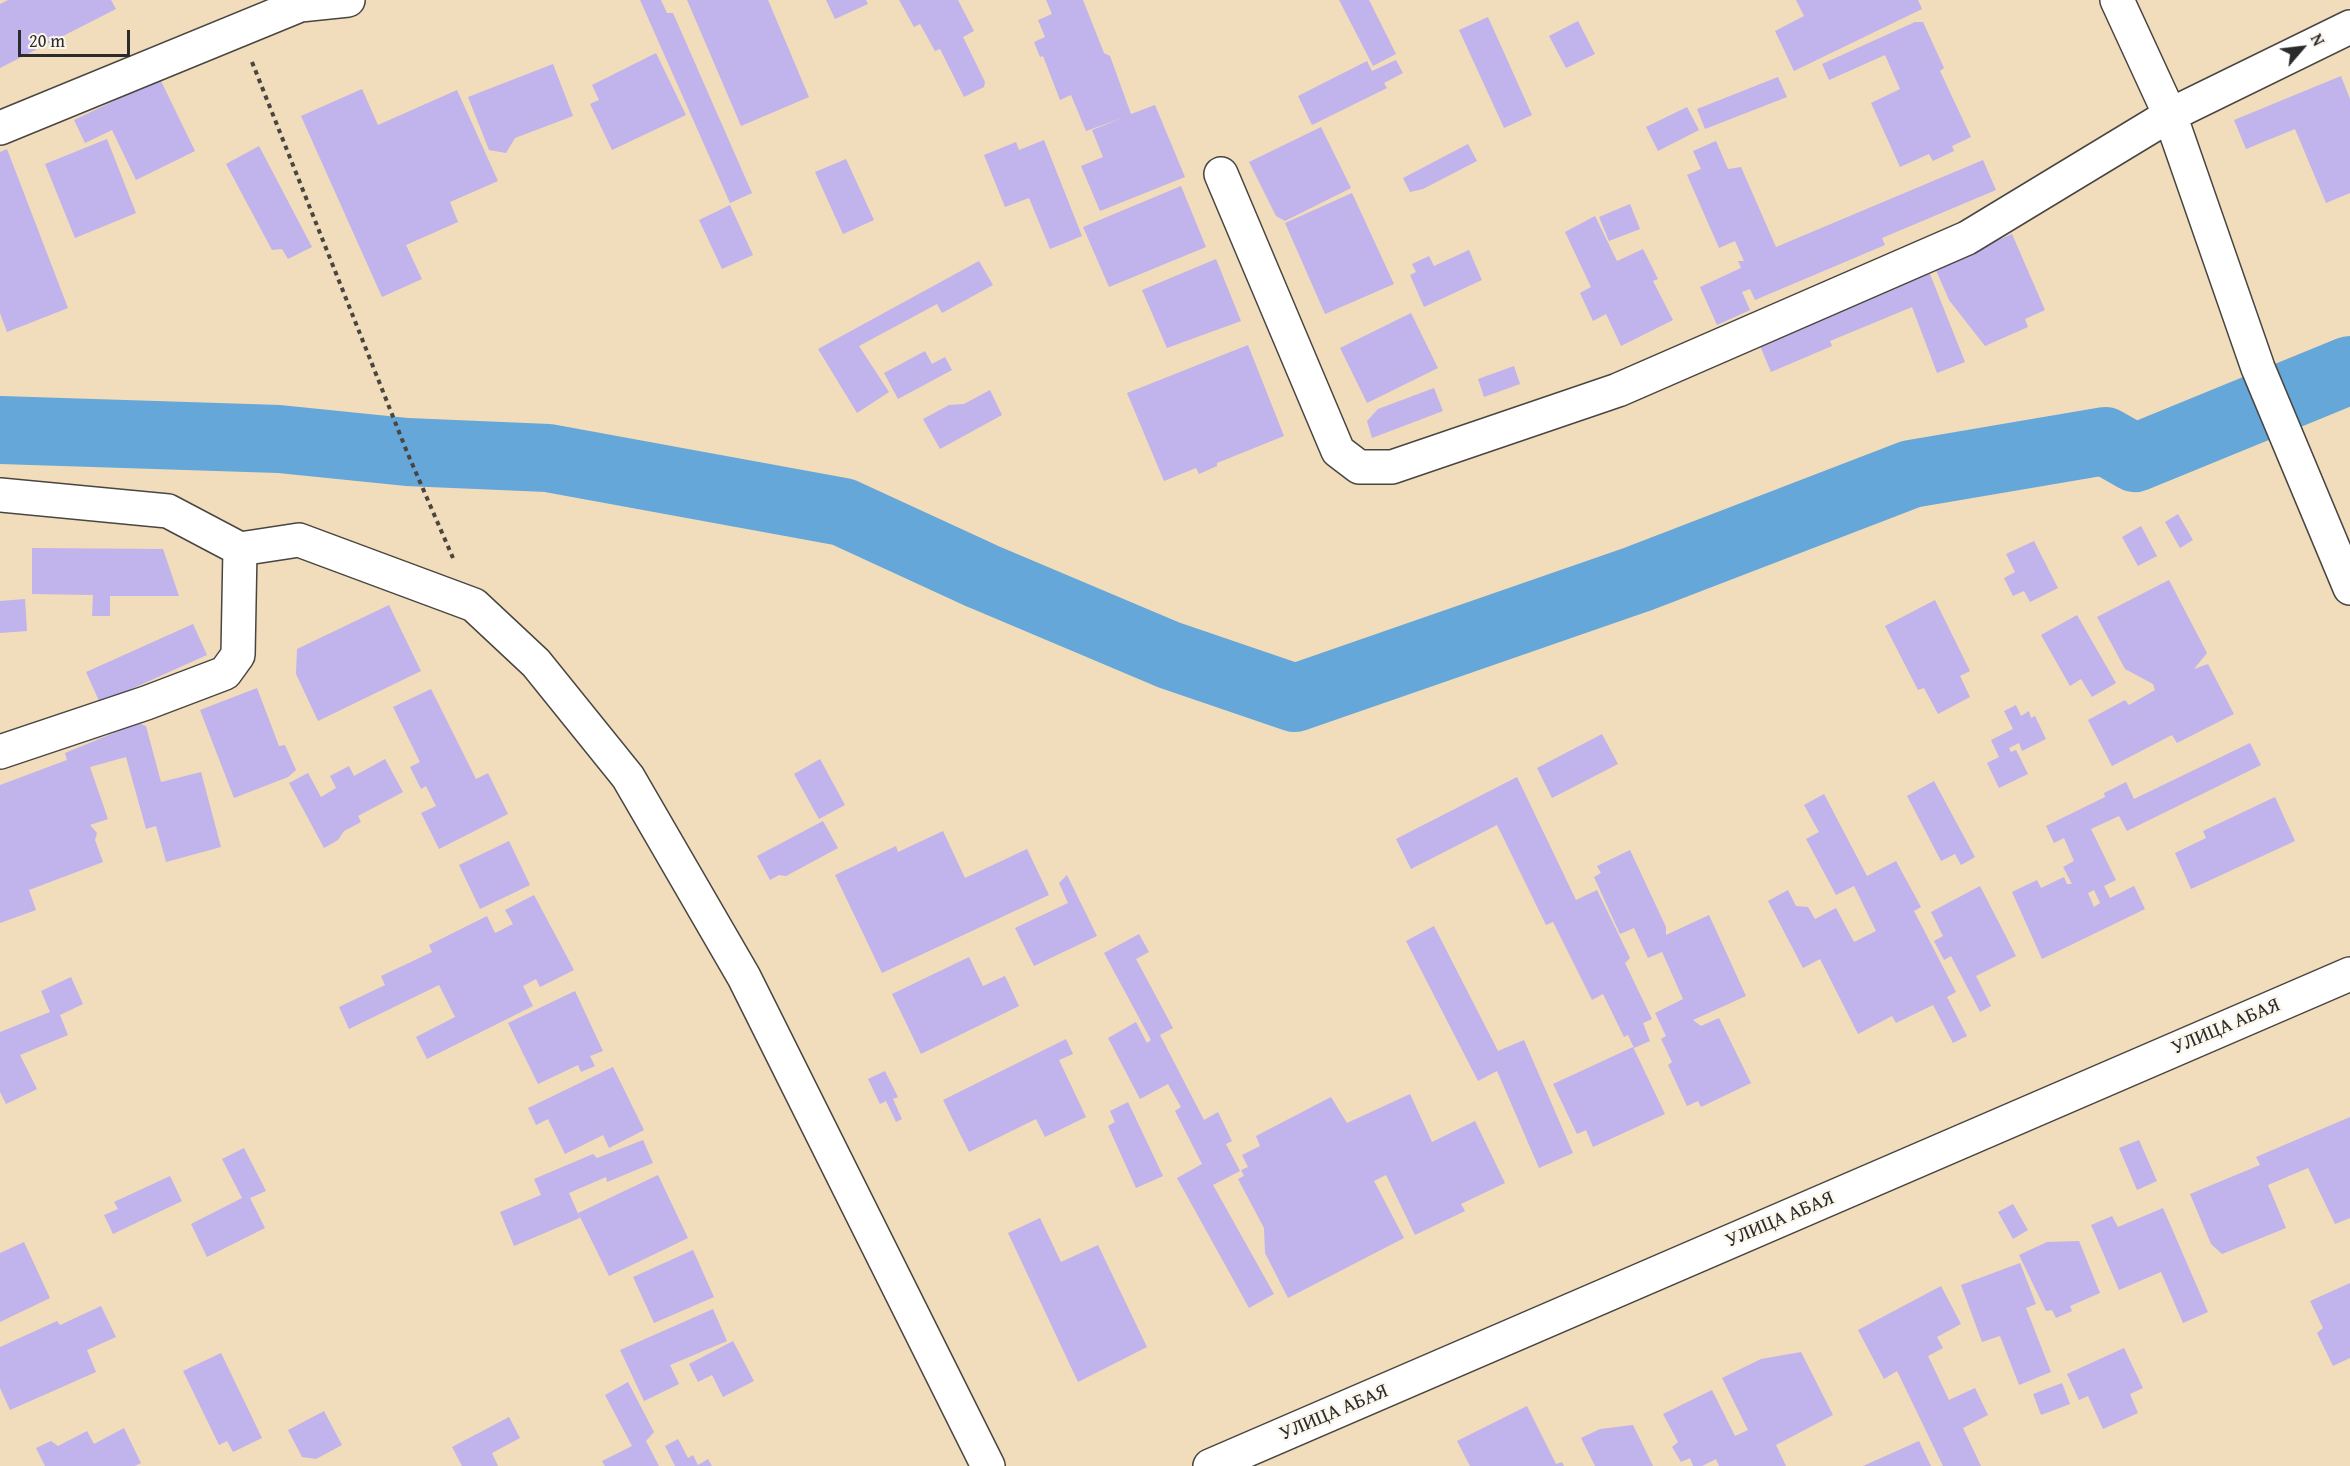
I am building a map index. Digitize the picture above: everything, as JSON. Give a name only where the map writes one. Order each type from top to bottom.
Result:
[{"type":"street","points":[[0,128],[299,3],[348,0]]},
{"type":"street","points":[[2117,0],[2170,116],[2258,368],[2287,432],[2350,588]]},
{"type":"street","points":[[1221,174],[1338,451],[1359,467],[1392,467],[1618,390],[1967,238],[2170,116],[2348,28]]},
{"type":"street","points":[[0,495],[168,511],[240,549],[299,540],[474,605],[536,663],[628,777],[744,977],[988,1466]]},
{"type":"street","points":[[0,752],[146,703],[225,672],[238,655],[240,549]]},
{"type":"street","name":"УЛИЦА АБАЯ","points":[[1210,1466],[2350,974]]},
{"type":"path","points":[[239,30],[407,452],[474,605]]},
{"type":"building","points":[[8,0],[111,0],[116,9],[0,68],[0,4]]},
{"type":"building","points":[[640,0],[661,0],[667,13],[673,13],[752,193],[730,203]]},
{"type":"building","points":[[687,0],[768,0],[809,97],[741,126]]},
{"type":"building","points":[[826,0],[866,0],[868,4],[835,19]]},
{"type":"building","points":[[899,0],[958,0],[974,31],[963,37],[985,82],[984,87],[964,97],[940,49],[935,51],[920,24],[914,27]]},
{"type":"building","points":[[1046,0],[1083,0],[1104,53],[1110,56],[1131,114],[1155,105],[1185,177],[1100,211],[1081,166],[1103,157],[1092,130],[1125,117],[1086,131],[1071,95],[1060,100],[1043,56],[1040,57],[1034,42],[1045,37],[1038,20],[1052,14]]},
{"type":"building","points":[[1339,0],[1369,0],[1396,54],[1373,66]]},
{"type":"building","points":[[1796,0],[1918,0],[1922,9],[1794,71],[1775,31],[1804,16]]},
{"type":"building","points":[[1488,17],[1532,115],[1504,128],[1459,30]]},
{"type":"building","points":[[1578,21],[1595,54],[1566,68],[1549,36]]},
{"type":"building","points":[[1915,22],[1923,22],[1944,68],[1940,71],[1971,137],[1952,146],[1954,151],[1933,161],[1929,154],[1900,167],[1871,103],[1900,89],[1885,55],[1829,80],[1822,64]]},
{"type":"building","points":[[656,53],[686,115],[612,150],[590,104],[599,100],[592,85]]},
{"type":"building","points":[[1396,60],[1403,73],[1384,83],[1387,88],[1312,125],[1298,96],[1367,61],[1372,71]]},
{"type":"building","points":[[553,64],[573,116],[515,138],[506,153],[489,150],[468,97]]},
{"type":"building","points":[[2341,76],[2350,99],[2350,193],[2326,203],[2295,129],[2246,149],[2234,120]]},
{"type":"building","points":[[1778,77],[1787,97],[1705,129],[1697,109]]},
{"type":"building","points":[[160,79],[195,151],[136,180],[112,130],[85,143],[74,120]]},
{"type":"building","points":[[362,89],[378,125],[457,90],[498,181],[450,202],[458,222],[406,245],[422,279],[382,297],[301,116]]},
{"type":"building","points":[[1687,107],[1699,130],[1658,151],[1646,127]]},
{"type":"building","points":[[1321,127],[1351,188],[1285,221],[1276,216],[1249,162]]},
{"type":"building","points":[[107,139],[136,213],[75,238],[45,164]]},
{"type":"building","points":[[1044,140],[1082,236],[1050,249],[1029,198],[1005,207],[984,155],[1016,142],[1019,150]]},
{"type":"building","points":[[1716,141],[1728,169],[1741,167],[1776,247],[1983,160],[1996,190],[1882,238],[1885,245],[1755,300],[1750,289],[1742,292],[1750,310],[1717,325],[1700,287],[1741,268],[1738,261],[1744,261],[1735,241],[1719,248],[1687,175],[1701,169],[1693,151]]},
{"type":"building","points":[[1468,144],[1477,161],[1423,189],[1410,192],[1403,178]]},
{"type":"building","points":[[259,146],[312,247],[288,259],[282,249],[272,250],[226,164]]},
{"type":"building","points":[[7,149],[68,308],[7,332],[0,313],[0,152]]},
{"type":"building","points":[[846,159],[874,220],[843,234],[815,172]]},
{"type":"building","points":[[1181,186],[1206,247],[1109,287],[1083,227]]},
{"type":"building","points":[[1352,193],[1394,284],[1325,314],[1285,223]]},
{"type":"building","points":[[1630,204],[1640,229],[1609,241],[1599,217]]},
{"type":"building","points":[[730,205],[753,255],[722,269],[699,220]]},
{"type":"building","points":[[1595,216],[1617,261],[1643,249],[1658,279],[1653,281],[1673,320],[1621,346],[1606,314],[1593,321],[1580,293],[1591,287],[1565,232]]},
{"type":"building","points":[[2012,234],[2045,310],[2025,319],[2028,327],[1985,346],[1949,300],[1935,268]]},
{"type":"building","points":[[1469,250],[1482,280],[1424,307],[1410,275],[1416,272],[1412,264],[1429,256],[1434,266]]},
{"type":"building","points":[[1216,259],[1241,321],[1167,348],[1142,290]]},
{"type":"building","points":[[979,261],[993,285],[942,313],[937,304],[859,346],[889,392],[857,413],[818,349]]},
{"type":"building","points":[[1928,269],[1965,362],[1937,373],[1912,307],[1830,341],[1832,346],[1771,372],[1758,341]]},
{"type":"building","points":[[1411,313],[1438,368],[1367,403],[1340,348]]},
{"type":"building","points":[[1248,345],[1284,436],[1217,463],[1217,466],[1199,474],[1196,468],[1164,481],[1127,393]]},
{"type":"building","points":[[925,351],[932,364],[945,357],[952,370],[898,399],[884,373]]},
{"type":"building","points":[[1514,366],[1520,384],[1484,397],[1478,379]]},
{"type":"building","points":[[1434,388],[1443,411],[1372,438],[1367,421],[1378,409]]},
{"type":"building","points":[[990,390],[1002,415],[940,449],[923,419],[949,405],[964,404]]},
{"type":"building","points":[[2178,514],[2193,540],[2180,548],[2165,522]]},
{"type":"building","points":[[2141,526],[2157,556],[2138,566],[2122,537]]},
{"type":"building","points":[[2034,541],[2058,588],[2030,602],[2024,591],[2013,596],[2004,578],[2015,572],[2006,554]]},
{"type":"building","points":[[32,548],[163,549],[179,596],[110,596],[110,616],[92,616],[93,595],[32,594]]},
{"type":"building","points":[[2169,580],[2207,653],[2194,669],[2208,664],[2234,714],[2177,743],[2172,735],[2112,766],[2088,720],[2125,700],[2129,705],[2155,690],[2153,684],[2125,669],[2097,617]]},
{"type":"building","points":[[25,599],[27,631],[0,633],[0,601]]},
{"type":"building","points":[[1935,600],[1970,671],[1960,676],[1970,697],[1938,714],[1924,688],[1918,690],[1885,626]]},
{"type":"building","points":[[389,605],[421,671],[318,721],[296,674],[297,649]]},
{"type":"building","points":[[2077,615],[2116,683],[2092,697],[2081,679],[2070,686],[2041,635]]},
{"type":"building","points":[[193,624],[207,655],[100,703],[86,672]]},
{"type":"building","points":[[257,688],[279,746],[285,745],[296,770],[288,777],[234,798],[200,710]]},
{"type":"building","points":[[431,689],[476,779],[488,773],[508,814],[439,849],[421,813],[436,806],[426,786],[421,789],[410,767],[420,762],[393,707]]},
{"type":"building","points":[[2016,705],[2021,716],[2029,711],[2031,718],[2035,716],[2046,739],[2022,751],[2019,743],[2009,748],[2011,752],[2016,750],[2028,774],[1999,788],[1987,763],[1999,757],[1991,740],[2013,729],[2004,711]]},
{"type":"building","points":[[138,723],[146,726],[161,782],[201,772],[221,847],[166,862],[156,826],[146,829],[126,757],[90,767],[108,819],[90,825],[97,833],[95,840],[103,862],[29,890],[36,910],[0,923],[0,785],[67,760],[65,753]]},
{"type":"building","points":[[1602,734],[1618,764],[1552,798],[1537,768]]},
{"type":"building","points":[[2250,743],[2261,765],[2127,831],[2119,816],[2091,829],[2116,880],[2104,886],[2110,898],[2134,886],[2145,909],[2042,959],[2012,892],[2037,880],[2041,888],[2064,877],[2067,884],[2072,884],[2063,867],[2074,861],[2064,838],[2054,843],[2046,826],[2105,797],[2104,793],[2126,782],[2134,799]],"holes":[[[2094,890],[2100,903],[2094,907],[2088,893]]]},
{"type":"building","points":[[385,759],[403,792],[358,816],[361,822],[344,831],[338,840],[324,848],[289,783],[308,773],[321,797],[336,788],[330,776],[349,766],[354,776]]},
{"type":"building","points":[[820,759],[845,805],[819,819],[794,774]]},
{"type":"building","points":[[1517,777],[1576,900],[1597,890],[1630,958],[1625,963],[1652,1019],[1643,1023],[1650,1041],[1634,1048],[1628,1035],[1624,1037],[1603,994],[1592,1000],[1553,922],[1546,925],[1497,825],[1411,869],[1396,839]]},
{"type":"building","points":[[1934,781],[1975,857],[1961,865],[1955,854],[1941,861],[1907,796]]},
{"type":"building","points":[[1824,794],[1867,876],[1896,861],[1921,907],[1914,911],[1956,992],[1947,997],[1967,1036],[1953,1043],[1933,1005],[1896,1023],[1892,1016],[1858,1034],[1820,959],[1803,968],[1768,901],[1788,890],[1796,906],[1808,907],[1815,919],[1836,908],[1854,942],[1876,931],[1854,886],[1836,895],[1806,839],[1819,832],[1804,805]]},
{"type":"building","points":[[2275,797],[2295,841],[2191,889],[2175,853],[2206,838],[2203,831]]},
{"type":"building","points":[[823,821],[838,848],[786,876],[779,875],[770,880],[757,856]]},
{"type":"building","points":[[943,831],[965,878],[1027,849],[1049,895],[882,973],[835,875],[896,846],[898,852]]},
{"type":"building","points":[[509,841],[530,885],[480,909],[459,865]]},
{"type":"building","points":[[1630,850],[1666,927],[1666,935],[1709,915],[1746,996],[1693,1020],[1701,1026],[1719,1018],[1751,1083],[1701,1107],[1698,1101],[1687,1106],[1668,1065],[1672,1062],[1661,1039],[1666,1036],[1655,1013],[1683,999],[1662,952],[1648,958],[1634,928],[1620,934],[1594,877],[1601,873],[1597,866]]},
{"type":"building","points":[[1067,875],[1097,936],[1034,966],[1015,928],[1068,903],[1059,883]]},
{"type":"building","points":[[1980,886],[2016,956],[1976,976],[1991,1006],[1980,1012],[1951,956],[1944,960],[1934,941],[1943,936],[1931,912]]},
{"type":"building","points":[[534,895],[574,970],[540,987],[536,979],[523,986],[533,1006],[427,1059],[416,1037],[455,1017],[439,985],[349,1029],[339,1007],[385,985],[381,976],[432,952],[429,945],[487,916],[495,933],[513,924],[505,910]]},
{"type":"building","points":[[1434,926],[1498,1051],[1524,1040],[1573,1153],[1539,1168],[1497,1071],[1478,1081],[1406,941]]},
{"type":"building","points":[[1139,934],[1149,952],[1136,959],[1173,1028],[1160,1035],[1204,1120],[1218,1112],[1232,1141],[1226,1144],[1240,1171],[1213,1185],[1274,1294],[1249,1308],[1177,1178],[1202,1164],[1175,1111],[1181,1107],[1168,1084],[1140,1099],[1108,1038],[1136,1022],[1147,1043],[1151,1040],[1104,953]]},
{"type":"building","points":[[969,957],[983,986],[1005,976],[1019,1006],[921,1054],[892,994]]},
{"type":"building","points":[[71,977],[83,1004],[60,1015],[68,1035],[20,1055],[37,1089],[6,1104],[0,1092],[0,1032],[50,1012],[41,991]]},
{"type":"building","points":[[575,991],[603,1051],[590,1056],[595,1066],[581,1072],[578,1065],[538,1084],[508,1023]]},
{"type":"building","points":[[1066,1039],[1073,1054],[1059,1060],[1086,1117],[1045,1137],[1036,1119],[969,1152],[943,1100]]},
{"type":"building","points":[[1633,1047],[1665,1114],[1593,1147],[1586,1130],[1577,1134],[1553,1084]]},
{"type":"building","points":[[613,1067],[644,1130],[609,1148],[603,1135],[565,1154],[548,1119],[536,1125],[528,1108]]},
{"type":"building","points":[[885,1071],[898,1097],[893,1099],[902,1119],[896,1122],[886,1101],[880,1104],[868,1079]]},
{"type":"building","points":[[1410,1094],[1432,1142],[1475,1121],[1505,1183],[1461,1204],[1465,1211],[1415,1235],[1386,1175],[1374,1181],[1404,1238],[1288,1298],[1265,1253],[1264,1228],[1238,1179],[1244,1176],[1241,1170],[1248,1167],[1242,1155],[1260,1146],[1256,1136],[1331,1097],[1347,1123]]},
{"type":"building","points":[[1128,1102],[1163,1176],[1136,1188],[1108,1126],[1115,1122],[1110,1111]]},
{"type":"building","points":[[2350,1117],[2350,1218],[2335,1224],[2308,1168],[2268,1185],[2286,1228],[2222,1254],[2211,1244],[2190,1194],[2260,1165],[2256,1157]]},
{"type":"building","points":[[643,1140],[653,1163],[607,1182],[606,1177],[569,1193],[580,1218],[514,1246],[500,1212],[541,1195],[534,1179],[593,1154],[597,1158]]},
{"type":"building","points":[[2139,1140],[2157,1181],[2137,1190],[2119,1148]]},
{"type":"building","points":[[244,1148],[266,1191],[250,1198],[265,1228],[207,1257],[191,1224],[242,1198],[222,1159]]},
{"type":"building","points":[[658,1175],[688,1238],[609,1276],[578,1213]]},
{"type":"building","points":[[170,1176],[182,1201],[113,1234],[104,1215],[118,1209],[114,1202]]},
{"type":"building","points":[[2013,1204],[2028,1230],[2013,1239],[1998,1212]]},
{"type":"building","points":[[2163,1208],[2208,1312],[2183,1323],[2161,1272],[2119,1290],[2091,1225],[2112,1216],[2118,1227]]},
{"type":"building","points":[[1040,1218],[1061,1262],[1098,1245],[1147,1347],[1078,1382],[1008,1233]]},
{"type":"building","points":[[2079,1241],[2100,1293],[2070,1306],[2072,1311],[2056,1318],[2052,1310],[2046,1311],[2019,1255],[2047,1242]]},
{"type":"building","points":[[24,1242],[50,1298],[0,1322],[0,1253]]},
{"type":"building","points":[[693,1250],[714,1297],[654,1323],[633,1277]]},
{"type":"building","points":[[2020,1263],[2036,1304],[2026,1308],[2051,1372],[2019,1385],[2000,1336],[1982,1342],[1961,1285]]},
{"type":"building","points":[[2350,1283],[2350,1358],[2333,1366],[2317,1333],[2323,1328],[2310,1301]]},
{"type":"building","points":[[1941,1286],[1961,1324],[1937,1337],[1943,1348],[1928,1356],[1949,1400],[1975,1388],[1988,1415],[1963,1428],[1981,1466],[1943,1466],[1897,1371],[1884,1379],[1858,1330]]},
{"type":"building","points":[[101,1306],[116,1337],[87,1350],[96,1372],[10,1410],[0,1388],[0,1347],[57,1321],[60,1325]]},
{"type":"building","points":[[713,1309],[727,1341],[670,1365],[679,1384],[644,1401],[620,1350]]},
{"type":"building","points":[[733,1341],[754,1381],[723,1397],[712,1375],[698,1382],[689,1364]]},
{"type":"building","points":[[2124,1348],[2143,1388],[2130,1394],[2138,1413],[2103,1429],[2088,1396],[2079,1400],[2067,1374]]},
{"type":"building","points":[[1801,1352],[1833,1415],[1776,1445],[1786,1466],[1719,1466],[1716,1459],[1702,1466],[1693,1466],[1690,1458],[1681,1462],[1672,1447],[1678,1442],[1663,1414],[1712,1390],[1735,1436],[1748,1430],[1722,1378],[1761,1359]]},
{"type":"building","points":[[221,1353],[262,1438],[233,1452],[227,1441],[219,1445],[183,1371]]},
{"type":"building","points":[[628,1382],[654,1432],[646,1441],[659,1466],[605,1466],[602,1461],[632,1446],[605,1395]]},
{"type":"building","points":[[2062,1383],[2070,1404],[2041,1415],[2033,1394]]},
{"type":"building","points":[[1527,1406],[1556,1464],[1562,1462],[1564,1466],[1470,1466],[1457,1441]]},
{"type":"building","points":[[324,1411],[342,1445],[316,1459],[302,1457],[288,1430]]},
{"type":"building","points":[[509,1417],[520,1438],[492,1453],[498,1466],[462,1466],[452,1447]]},
{"type":"building","points":[[1633,1425],[1653,1466],[1595,1466],[1581,1438],[1600,1429]]},
{"type":"building","points":[[124,1428],[141,1463],[135,1466],[45,1466],[36,1448],[51,1441],[58,1446],[87,1431],[94,1444]]},
{"type":"building","points":[[678,1439],[688,1458],[693,1455],[698,1465],[708,1459],[712,1466],[675,1466],[665,1446]]},
{"type":"building","points":[[1919,1441],[1931,1466],[1863,1466]]},
{"type":"waterway","points":[[0,430],[279,439],[407,452],[548,458],[843,512],[982,576],[1169,655],[1295,698],[1638,579],[1911,474],[2105,441],[2135,458],[2350,370]]}]
